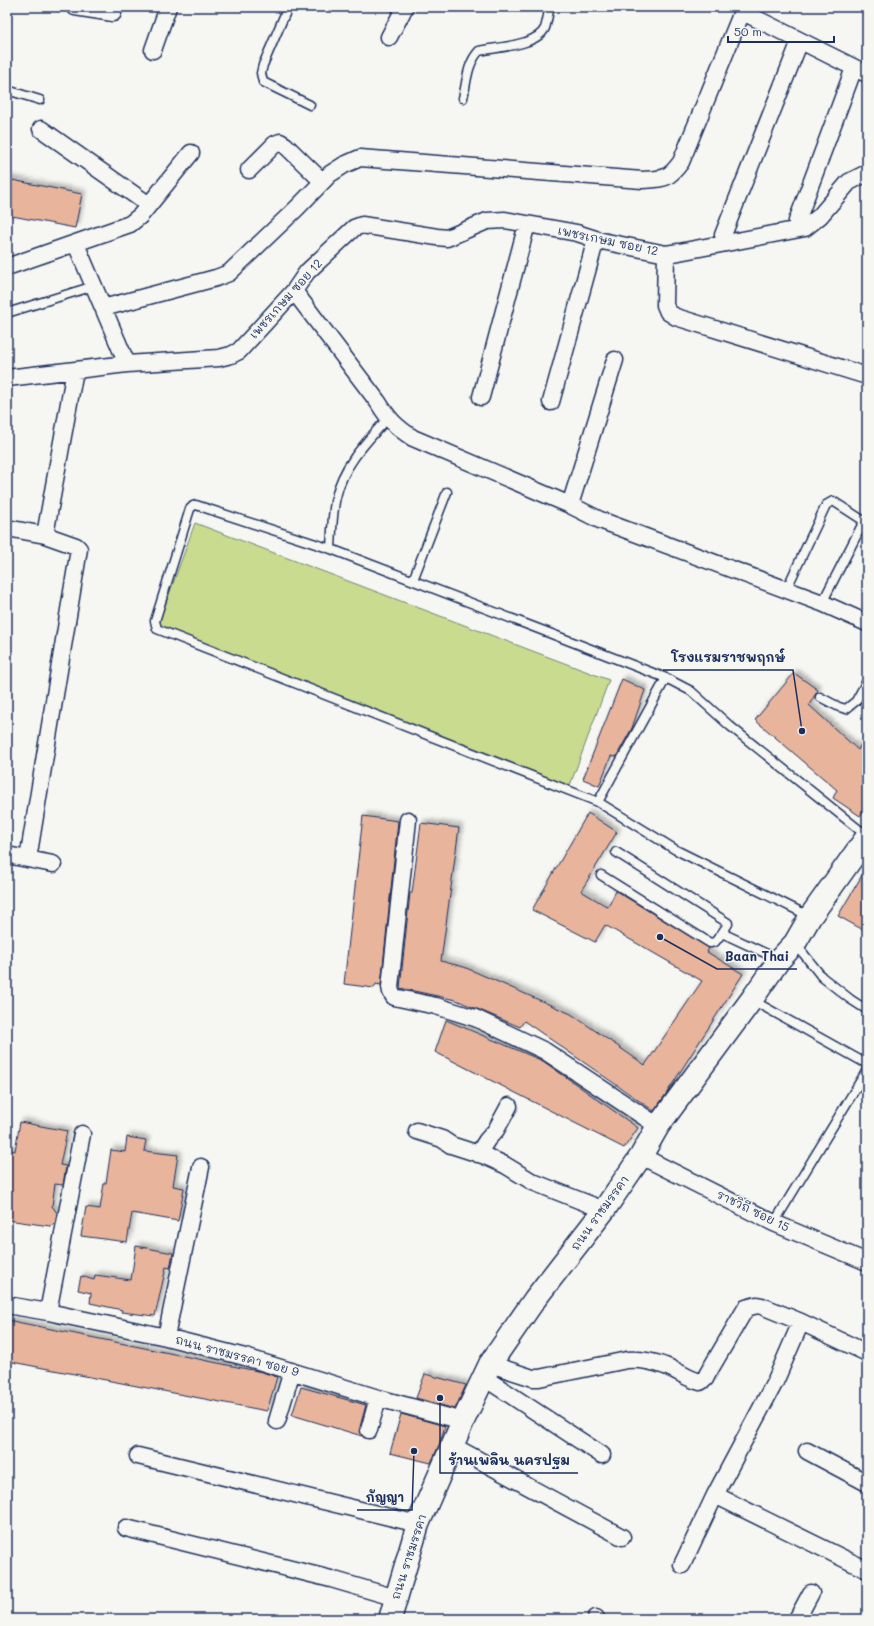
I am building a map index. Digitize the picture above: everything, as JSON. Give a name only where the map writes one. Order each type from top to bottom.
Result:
[{"type":"street","points":[[75,7],[112,13]]},
{"type":"street","points":[[153,50],[168,7]]},
{"type":"street","points":[[389,37],[405,7]]},
{"type":"street","points":[[103,308],[216,278],[229,273],[297,208],[322,181],[339,168],[360,158],[642,180],[660,179],[672,174],[681,162],[744,10],[800,41],[860,71],[797,221]]},
{"type":"street","points":[[721,240],[800,41]]},
{"type":"street","points":[[41,129],[149,205]]},
{"type":"street","points":[[249,170],[274,144],[280,142],[285,145],[322,181]]},
{"type":"street","points":[[7,267],[130,224],[140,216],[192,153]]},
{"type":"street","name":"เพชรเกษม ซอย 12","points":[[7,378],[127,364],[218,358],[231,355],[239,351],[294,291],[312,268],[354,228],[362,225],[447,238],[487,221],[505,220],[577,233],[596,239],[666,254],[679,252],[721,240],[805,228],[820,216],[849,182],[867,173]]},
{"type":"street","points":[[481,397],[527,224]]},
{"type":"street","points":[[551,402],[596,239]]},
{"type":"street","points":[[76,244],[127,364]]},
{"type":"street","points":[[666,254],[665,305],[668,312],[676,317],[867,376]]},
{"type":"street","points":[[294,291],[378,402],[388,418],[397,428],[413,438],[570,505],[600,520],[866,619]]},
{"type":"street","points":[[570,505],[615,360]]},
{"type":"street","points":[[45,535],[75,370]]},
{"type":"street","points":[[7,528],[45,535],[76,546],[79,549],[28,859]]},
{"type":"street","points":[[408,820],[390,987],[394,997],[436,1006],[475,1018],[545,1050],[658,1126]]},
{"type":"street","name":"ถนน ราชมรรคา","points":[[390,1619],[418,1524],[463,1421],[487,1371],[534,1299],[604,1210],[641,1156],[658,1126],[779,960],[795,943],[810,917],[867,836]]},
{"type":"street","points":[[7,855],[53,864]]},
{"type":"street","points":[[478,1154],[496,1130],[509,1106]]},
{"type":"street","points":[[417,1131],[442,1139],[451,1146],[478,1154],[505,1165],[533,1182],[604,1210]]},
{"type":"street","points":[[48,1312],[82,1134]]},
{"type":"street","name":"ราชวิถี ซอย 15","points":[[641,1156],[774,1223],[867,1262]]},
{"type":"street","points":[[166,1337],[201,1167]]},
{"type":"street","points":[[487,1371],[539,1378],[627,1360],[641,1359],[665,1366],[700,1382],[705,1379],[746,1308],[757,1304],[801,1322],[867,1353]]},
{"type":"street","name":"ถนน ราชมรรคา ซอย 9","points":[[7,1305],[48,1312],[166,1337],[245,1357],[378,1398],[463,1421]]},
{"type":"street","points":[[682,1565],[715,1495],[775,1382],[801,1322]]},
{"type":"street","points":[[277,1421],[292,1371]]},
{"type":"street","points":[[487,1371],[602,1455]]},
{"type":"street","points":[[369,1430],[378,1398]]},
{"type":"street","points":[[453,1446],[622,1537]]},
{"type":"street","points":[[807,1451],[867,1483]]},
{"type":"street","points":[[138,1456],[418,1524]]},
{"type":"street","points":[[715,1495],[867,1570]]},
{"type":"street","points":[[126,1528],[323,1577],[396,1598]]},
{"type":"street","points":[[797,1619],[811,1593]]},
{"type":"lane","points":[[288,7],[263,65],[261,78],[263,82],[310,105]]},
{"type":"lane","points":[[463,98],[470,64],[473,57],[479,51],[532,41],[545,29],[550,7]]},
{"type":"lane","points":[[7,90],[40,100]]},
{"type":"lane","points":[[7,313],[94,286]]},
{"type":"lane","points":[[331,549],[336,496],[344,476],[362,448],[388,418]]},
{"type":"lane","points":[[412,580],[447,492]]},
{"type":"lane","points":[[786,590],[826,505],[833,501],[865,522],[822,603]]},
{"type":"lane","points":[[810,917],[676,850],[598,802],[157,628],[155,621],[190,509],[196,505],[331,549],[666,678],[692,691],[730,726],[867,836]]},
{"type":"lane","points":[[598,802],[666,678]]},
{"type":"lane","points":[[820,697],[839,708],[846,708],[856,701],[867,681]]},
{"type":"lane","points":[[601,875],[710,943],[715,942],[728,924],[616,852]]},
{"type":"lane","points":[[722,933],[779,960]]},
{"type":"lane","points":[[795,943],[822,977],[867,1010]]},
{"type":"lane","points":[[752,999],[867,1064]]},
{"type":"lane","points":[[774,1223],[867,1070]]},
{"type":"green space","points":[[195,523],[609,680],[569,788],[158,625]]},
{"type":"building","points":[[7,179],[82,194],[75,228],[7,215]]},
{"type":"building","points":[[794,673],[818,690],[809,705],[858,750],[867,733],[867,804],[860,816],[833,798],[837,790],[755,720]]},
{"type":"building","points":[[622,679],[645,690],[632,728],[616,757],[611,756],[599,786],[583,779]]},
{"type":"building","points":[[588,813],[617,832],[581,891],[608,907],[616,891],[709,948],[707,952],[743,974],[654,1111],[524,1021],[520,1027],[456,1000],[400,988],[410,893],[412,893],[421,823],[459,828],[441,961],[464,967],[571,1014],[645,1065],[702,981],[605,925],[595,942],[532,910]]},
{"type":"building","points":[[363,816],[398,821],[381,985],[376,984],[374,988],[344,984]]},
{"type":"building","points":[[867,867],[867,932],[838,916]]},
{"type":"building","points":[[446,1020],[543,1061],[638,1128],[624,1148],[435,1052]]},
{"type":"building","points":[[20,1122],[67,1131],[60,1165],[66,1166],[63,1185],[55,1184],[52,1206],[57,1213],[55,1224],[50,1226],[7,1220],[7,1150],[15,1151]]},
{"type":"building","points":[[127,1137],[146,1140],[144,1151],[178,1155],[173,1186],[184,1188],[178,1221],[132,1213],[127,1242],[81,1236],[86,1207],[100,1209],[111,1150],[125,1152]]},
{"type":"building","points":[[136,1246],[173,1253],[170,1268],[166,1267],[155,1316],[121,1312],[122,1310],[90,1303],[91,1293],[78,1290],[81,1276],[94,1280],[95,1275],[131,1280]]},
{"type":"building","points":[[7,1320],[262,1372],[277,1377],[267,1411],[7,1361]]},
{"type":"building","points":[[425,1374],[466,1385],[455,1409],[416,1398]]},
{"type":"building","points":[[301,1387],[366,1405],[360,1427],[362,1436],[292,1415]]},
{"type":"building","points":[[401,1414],[445,1426],[431,1463],[390,1453]]},
{"type":"place","name":"โรงแรมราชพฤกษ์","points":[[802,731]]},
{"type":"place","name":"Baan Thai","points":[[660,937]]},
{"type":"place","name":"ร้านเพลิน นครปฐม","points":[[440,1398]]},
{"type":"place","name":"กัญญา","points":[[414,1451]]}]
